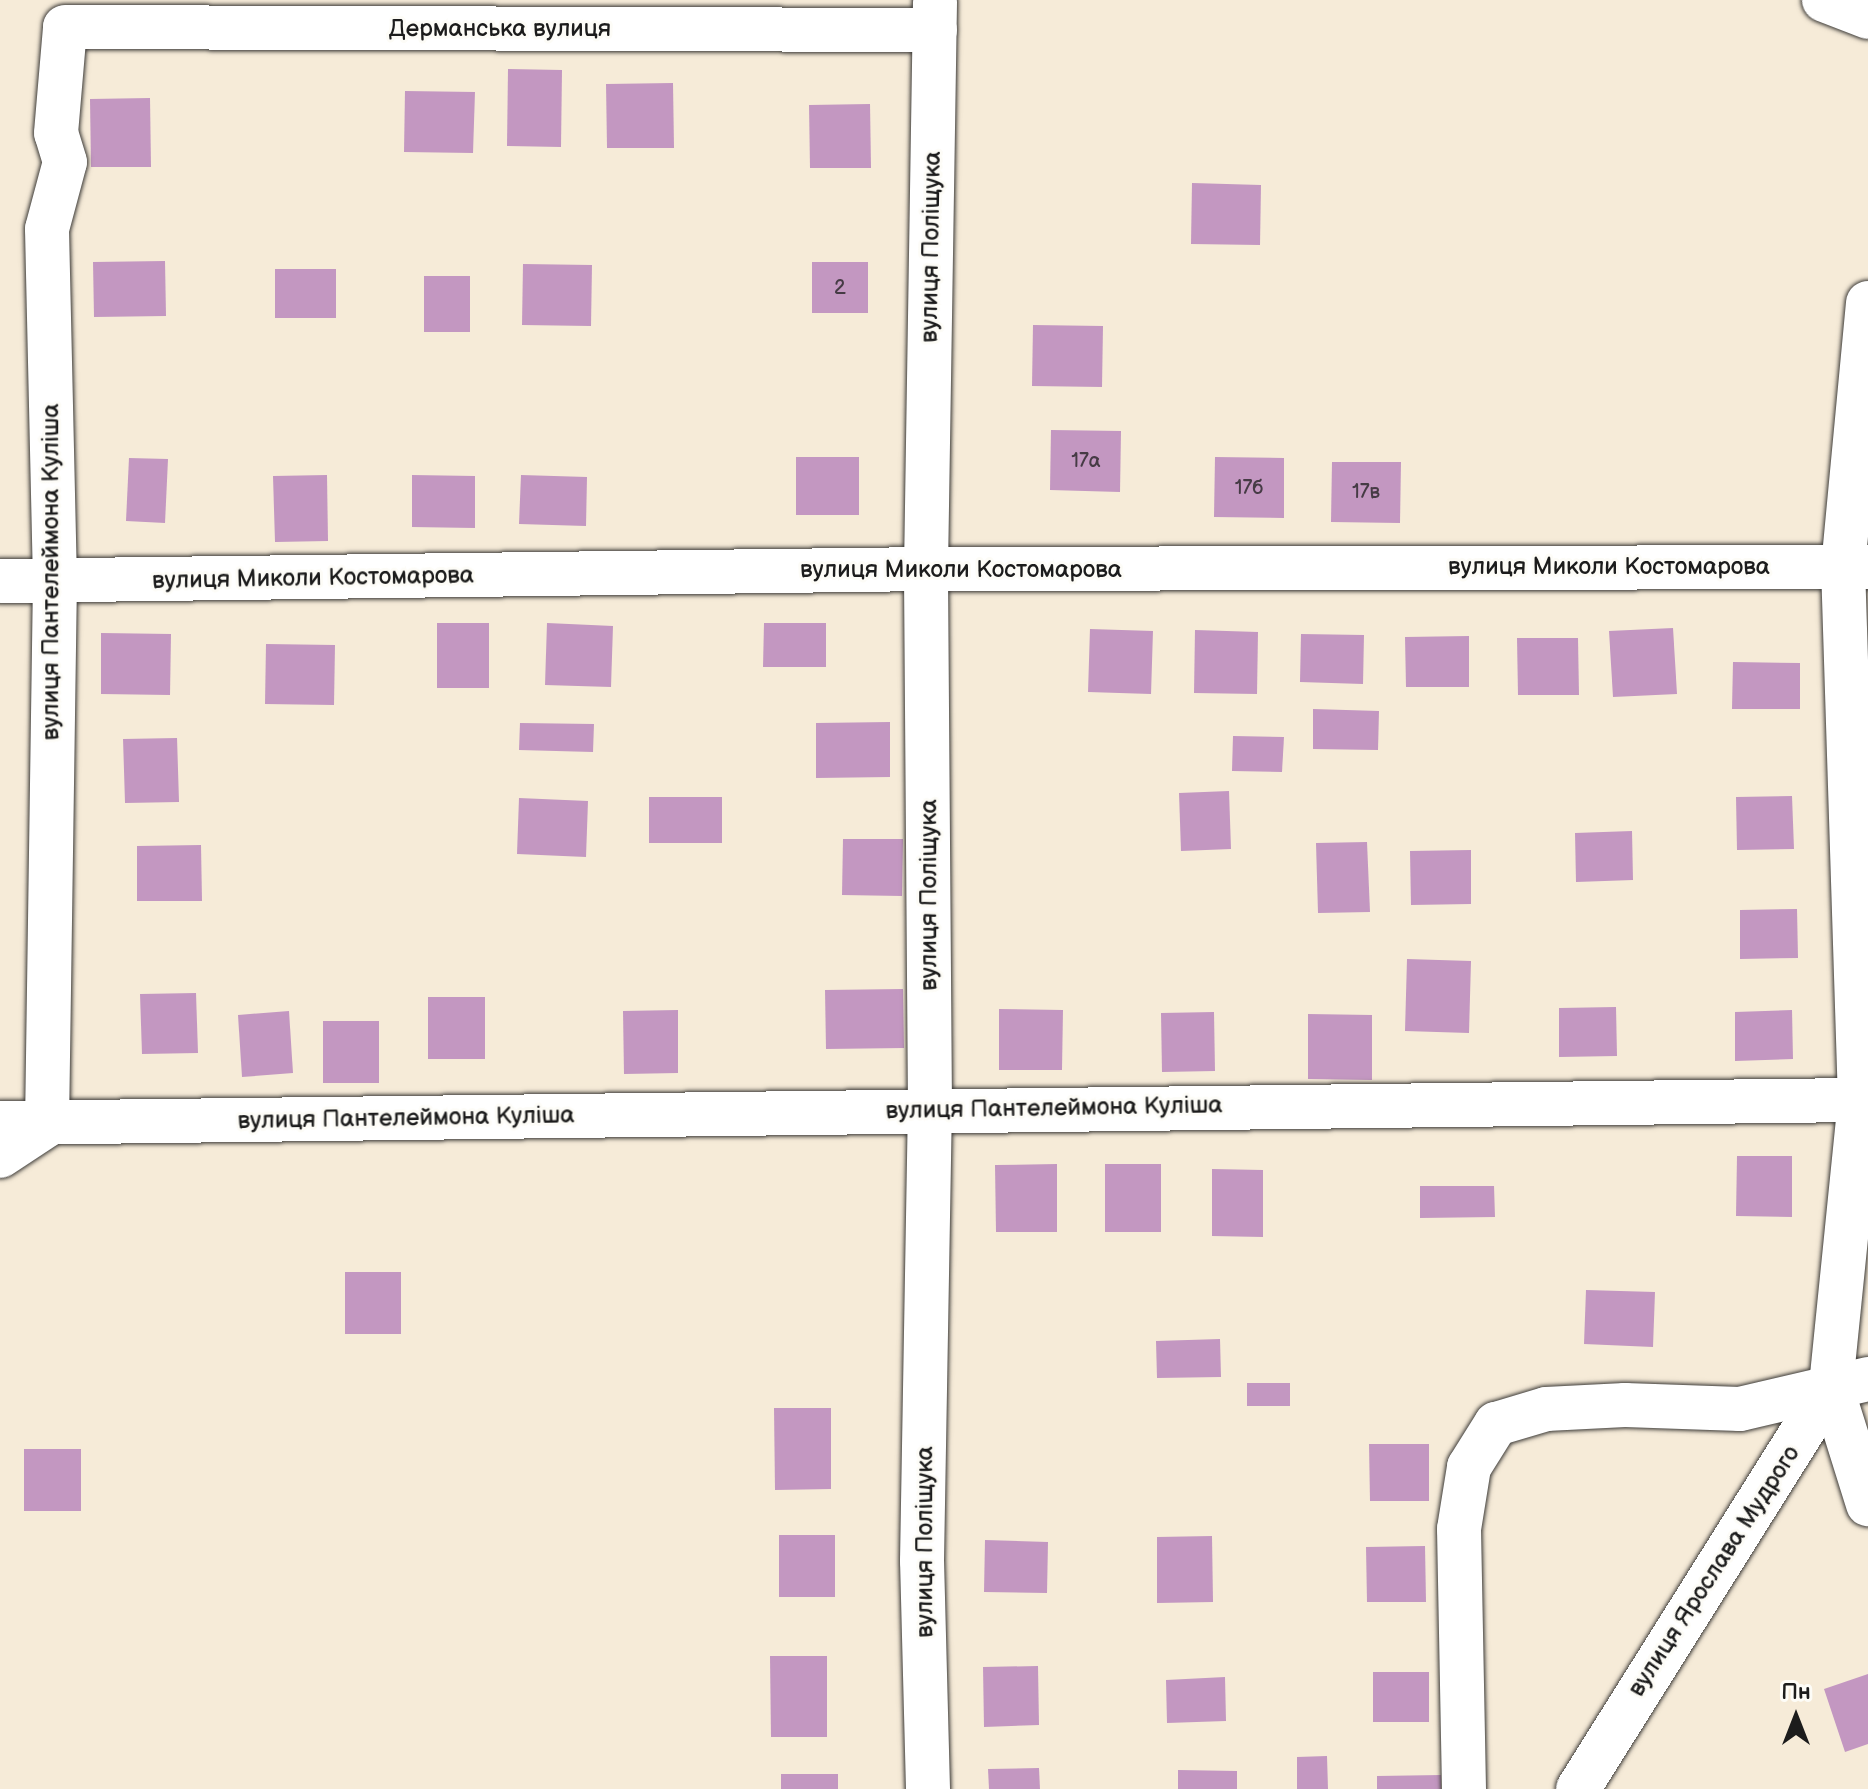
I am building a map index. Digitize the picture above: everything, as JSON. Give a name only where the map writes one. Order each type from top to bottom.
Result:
[{"type":"street","points":[[1824,0],[1868,17]]},
{"type":"street","name":"Дерманська вулиця","points":[[65,27],[935,15]]},
{"type":"street","name":"вулиця Поліщука","points":[[928,1789],[922,1561],[930,1108],[926,569],[935,15]]},
{"type":"street","name":"вулиця Пантелеймона Куліша","points":[[65,27],[58,61],[56,133],[65,162],[47,229],[55,582],[47,1125],[930,1108],[1864,1100]]},
{"type":"street","points":[[1868,303],[1856,566],[1864,1100],[1850,1382],[1868,1504]]},
{"type":"street","name":"вулиця Миколи Костомарова","points":[[0,581],[926,569],[1856,566]]},
{"type":"street","points":[[0,1123],[47,1125]]},
{"type":"street","points":[[0,1156],[47,1125]]},
{"type":"street","points":[[1464,1789],[1459,1529],[1469,1467],[1496,1424],[1546,1409],[1625,1405],[1740,1409],[1850,1382]]},
{"type":"street","name":"вулиця Ярослава Мудрого","points":[[1578,1789],[1850,1382]]},
{"type":"building","points":[[508,69],[562,70],[561,147],[507,146]]},
{"type":"building","points":[[673,83],[674,148],[607,148],[606,84]]},
{"type":"building","points":[[405,91],[475,92],[473,153],[404,152]]},
{"type":"building","points":[[150,98],[151,167],[91,167],[90,99]]},
{"type":"building","points":[[870,104],[871,168],[810,168],[809,105]]},
{"type":"building","points":[[1192,183],[1261,185],[1260,245],[1191,244]]},
{"type":"building","points":[[165,261],[166,316],[94,317],[93,262]]},
{"type":"building","points":[[812,262],[868,262],[868,313],[812,313]]},
{"type":"building","points":[[523,264],[592,265],[591,326],[522,325]]},
{"type":"building","points":[[275,269],[336,269],[336,318],[275,318]]},
{"type":"building","points":[[424,276],[470,276],[470,332],[424,332]]},
{"type":"building","points":[[1033,325],[1103,326],[1102,387],[1032,386]]},
{"type":"building","points":[[1051,430],[1121,431],[1120,492],[1050,490]]},
{"type":"building","points":[[796,457],[859,457],[859,515],[796,515]]},
{"type":"building","points":[[1215,457],[1284,458],[1284,518],[1214,517]]},
{"type":"building","points":[[129,458],[168,459],[165,523],[126,521]]},
{"type":"building","points":[[1332,462],[1401,462],[1400,523],[1331,522]]},
{"type":"building","points":[[327,475],[328,541],[275,542],[273,476]]},
{"type":"building","points":[[412,475],[475,476],[475,528],[412,527]]},
{"type":"building","points":[[521,475],[587,477],[586,526],[519,524]]},
{"type":"building","points":[[437,623],[489,623],[489,688],[437,688]]},
{"type":"building","points":[[547,623],[613,626],[611,687],[545,685]]},
{"type":"building","points":[[764,623],[826,623],[826,667],[763,667]]},
{"type":"building","points":[[1673,628],[1677,694],[1613,697],[1609,631]]},
{"type":"building","points":[[1090,629],[1153,631],[1151,694],[1088,692]]},
{"type":"building","points":[[1195,630],[1258,632],[1257,694],[1194,693]]},
{"type":"building","points":[[101,633],[171,634],[170,695],[101,694]]},
{"type":"building","points":[[1301,634],[1364,635],[1363,684],[1300,682]]},
{"type":"building","points":[[1469,636],[1469,687],[1406,687],[1405,637]]},
{"type":"building","points":[[1517,638],[1578,638],[1579,695],[1518,695]]},
{"type":"building","points":[[266,644],[335,645],[334,705],[265,704]]},
{"type":"building","points":[[1733,662],[1800,663],[1800,709],[1732,709]]},
{"type":"building","points":[[1313,709],[1379,711],[1378,750],[1313,749]]},
{"type":"building","points":[[890,722],[890,777],[816,778],[816,723]]},
{"type":"building","points":[[520,723],[594,724],[593,752],[519,750]]},
{"type":"building","points":[[1233,736],[1284,737],[1282,772],[1232,771]]},
{"type":"building","points":[[177,738],[179,802],[125,803],[123,739]]},
{"type":"building","points":[[1229,791],[1231,849],[1181,851],[1179,793]]},
{"type":"building","points":[[1792,796],[1794,849],[1737,850],[1736,797]]},
{"type":"building","points":[[649,797],[722,797],[722,843],[649,843]]},
{"type":"building","points":[[519,798],[588,801],[586,857],[517,854]]},
{"type":"building","points":[[1632,831],[1633,880],[1576,882],[1575,833]]},
{"type":"building","points":[[843,839],[903,839],[902,896],[842,895]]},
{"type":"building","points":[[1367,842],[1370,912],[1318,913],[1316,843]]},
{"type":"building","points":[[201,845],[202,901],[137,901],[137,846]]},
{"type":"building","points":[[1471,850],[1471,904],[1411,905],[1410,851]]},
{"type":"building","points":[[1797,909],[1798,958],[1740,959],[1740,910]]},
{"type":"building","points":[[1407,959],[1471,961],[1469,1033],[1405,1031]]},
{"type":"building","points":[[903,989],[904,1048],[826,1049],[825,990]]},
{"type":"building","points":[[196,993],[198,1053],[142,1054],[140,994]]},
{"type":"building","points":[[428,997],[485,997],[485,1059],[428,1059]]},
{"type":"building","points":[[1616,1007],[1617,1056],[1559,1057],[1559,1008]]},
{"type":"building","points":[[999,1009],[1063,1010],[1062,1070],[999,1070]]},
{"type":"building","points":[[678,1010],[678,1073],[624,1074],[623,1011]]},
{"type":"building","points":[[1792,1010],[1793,1059],[1735,1061],[1735,1012]]},
{"type":"building","points":[[289,1011],[293,1073],[242,1077],[238,1015]]},
{"type":"building","points":[[1214,1012],[1215,1071],[1162,1072],[1161,1013]]},
{"type":"building","points":[[1308,1014],[1372,1015],[1372,1080],[1308,1079]]},
{"type":"building","points":[[323,1021],[379,1021],[379,1083],[323,1083]]},
{"type":"building","points":[[1737,1156],[1792,1156],[1792,1217],[1736,1216]]},
{"type":"building","points":[[1057,1164],[1057,1232],[996,1232],[995,1165]]},
{"type":"building","points":[[1105,1164],[1161,1164],[1161,1232],[1105,1232]]},
{"type":"building","points":[[1212,1169],[1263,1170],[1263,1237],[1212,1236]]},
{"type":"building","points":[[1420,1186],[1494,1186],[1495,1217],[1420,1218]]},
{"type":"building","points":[[345,1272],[401,1272],[401,1334],[345,1334]]},
{"type":"building","points":[[1586,1290],[1655,1292],[1653,1347],[1584,1344]]},
{"type":"building","points":[[1220,1339],[1221,1377],[1157,1378],[1156,1341]]},
{"type":"building","points":[[1247,1383],[1290,1383],[1290,1406],[1247,1406]]},
{"type":"building","points":[[774,1408],[831,1408],[831,1489],[775,1490]]},
{"type":"building","points":[[1369,1444],[1429,1444],[1429,1501],[1370,1501]]},
{"type":"building","points":[[24,1449],[81,1449],[81,1511],[24,1511]]},
{"type":"building","points":[[779,1535],[835,1535],[835,1597],[779,1597]]},
{"type":"building","points":[[1212,1536],[1213,1602],[1157,1603],[1157,1537]]},
{"type":"building","points":[[985,1540],[1048,1542],[1047,1593],[984,1592]]},
{"type":"building","points":[[1425,1546],[1426,1602],[1367,1602],[1366,1547]]},
{"type":"building","points":[[770,1656],[827,1656],[827,1737],[771,1737]]},
{"type":"building","points":[[1038,1666],[1039,1725],[984,1727],[983,1667]]},
{"type":"building","points":[[1373,1672],[1429,1672],[1429,1722],[1373,1722]]},
{"type":"building","points":[[1868,1674],[1868,1744],[1845,1752],[1824,1689]]},
{"type":"building","points":[[1225,1677],[1226,1721],[1167,1723],[1166,1680]]},
{"type":"building","points":[[1327,1756],[1328,1789],[1297,1789],[1297,1757]]},
{"type":"building","points":[[1039,1768],[1040,1789],[989,1789],[988,1769]]},
{"type":"building","points":[[1178,1770],[1237,1771],[1237,1789],[1178,1789]]},
{"type":"building","points":[[781,1774],[838,1774],[838,1789],[781,1789]]},
{"type":"building","points":[[1441,1775],[1441,1789],[1377,1789],[1377,1776]]}]
